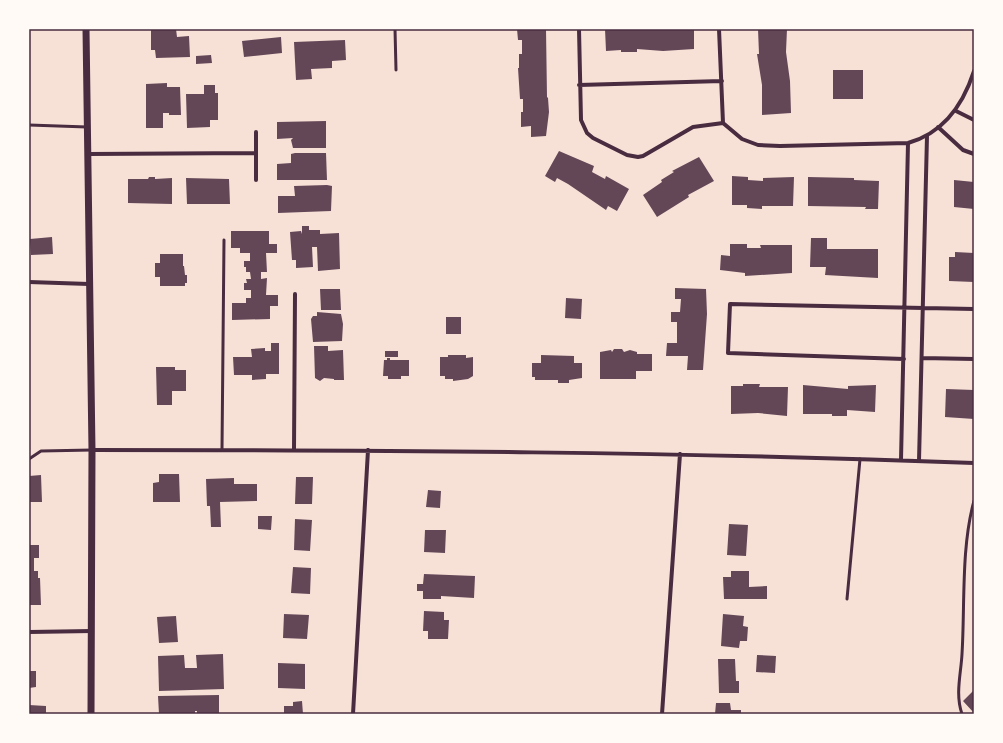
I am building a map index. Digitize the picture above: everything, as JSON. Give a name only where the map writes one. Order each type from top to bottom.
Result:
[{"type":"street","points":[[86,29],[92,450],[91,714]]},
{"type":"street","points":[[578,29],[581,120],[587,133],[593,138],[633,157],[643,156],[693,127],[723,123],[742,139],[758,145],[780,146],[908,143],[927,136],[956,111],[966,92],[974,71]]},
{"type":"street","points":[[719,29],[723,123]]},
{"type":"street","points":[[579,85],[722,80]]},
{"type":"street","points":[[956,111],[974,120]]},
{"type":"street","points":[[938,127],[963,150],[974,154]]},
{"type":"street","points":[[256,132],[256,180]]},
{"type":"street","points":[[919,461],[927,136]]},
{"type":"street","points":[[901,460],[908,143]]},
{"type":"street","points":[[87,154],[256,153]]},
{"type":"street","points":[[29,282],[89,284]]},
{"type":"street","points":[[294,449],[295,294]]},
{"type":"street","points":[[904,359],[728,353],[730,304],[974,309]]},
{"type":"street","points":[[922,358],[974,359]]},
{"type":"street","points":[[92,450],[294,449],[680,454],[974,463]]},
{"type":"street","points":[[353,714],[368,450]]},
{"type":"street","points":[[662,714],[680,454]]},
{"type":"street","points":[[29,632],[92,631]]},
{"type":"lane","points":[[395,29],[396,70]]},
{"type":"lane","points":[[29,125],[87,127]]},
{"type":"lane","points":[[222,450],[224,240]]},
{"type":"lane","points":[[29,459],[41,451],[92,450]]},
{"type":"lane","points":[[847,599],[860,459]]},
{"type":"lane","points":[[962,714],[958,695],[962,652],[962,621],[969,526],[974,501]]},
{"type":"building","points":[[151,29],[176,29],[177,37],[189,36],[190,57],[156,58],[155,50],[151,50]]},
{"type":"building","points":[[517,29],[546,29],[547,97],[549,112],[546,136],[531,137],[531,126],[521,127],[523,99],[520,99],[518,68],[519,54],[522,54],[522,40],[518,40]]},
{"type":"building","points":[[605,29],[694,29],[694,49],[663,51],[637,49],[637,52],[621,52],[621,50],[606,51]]},
{"type":"building","points":[[758,29],[787,29],[786,52],[790,81],[791,113],[762,115],[762,85],[757,54],[759,54]]},
{"type":"building","points":[[281,37],[282,53],[244,57],[242,41]]},
{"type":"building","points":[[345,40],[346,60],[332,61],[332,68],[311,69],[312,79],[296,80],[294,42]]},
{"type":"building","points":[[211,55],[212,63],[196,64],[196,56]]},
{"type":"building","points":[[833,70],[863,70],[863,99],[833,99]]},
{"type":"building","points":[[167,83],[167,87],[180,87],[181,115],[169,115],[169,113],[163,113],[163,128],[146,128],[146,84]]},
{"type":"building","points":[[204,85],[215,85],[215,93],[218,93],[218,120],[210,120],[210,127],[187,128],[186,94],[204,94]]},
{"type":"building","points":[[326,121],[326,148],[293,148],[291,140],[293,138],[277,139],[277,122]]},
{"type":"building","points":[[559,151],[594,166],[592,172],[605,179],[606,176],[629,189],[617,211],[608,206],[606,210],[568,184],[557,178],[555,182],[545,176]]},
{"type":"building","points":[[326,153],[327,180],[277,180],[277,164],[291,163],[291,154]]},
{"type":"building","points":[[699,157],[714,181],[688,195],[689,197],[657,217],[643,195],[662,182],[661,180],[674,172],[672,171]]},
{"type":"building","points":[[732,176],[748,177],[748,180],[763,181],[763,178],[794,177],[793,206],[762,206],[762,209],[747,208],[747,205],[732,205]]},
{"type":"building","points":[[149,177],[155,177],[155,179],[172,178],[172,204],[128,203],[128,179],[148,179]]},
{"type":"building","points":[[808,177],[854,178],[854,180],[879,181],[878,209],[865,209],[866,207],[808,206]]},
{"type":"building","points":[[186,178],[229,179],[230,204],[187,204]]},
{"type":"building","points":[[954,180],[974,182],[974,209],[954,207]]},
{"type":"building","points":[[294,186],[332,186],[331,211],[278,213],[278,196],[295,196]]},
{"type":"building","points":[[302,226],[309,226],[309,230],[320,230],[320,234],[339,233],[340,269],[318,271],[317,247],[312,247],[313,267],[296,268],[296,260],[292,260],[290,232],[301,231],[302,234]]},
{"type":"building","points":[[231,231],[269,231],[269,244],[277,244],[277,253],[266,253],[267,272],[261,272],[261,279],[267,278],[266,295],[278,295],[278,306],[270,306],[270,319],[232,320],[232,303],[246,303],[246,298],[251,298],[251,290],[244,290],[244,283],[247,283],[246,279],[251,279],[250,272],[246,272],[246,267],[244,267],[244,261],[250,261],[250,253],[240,253],[240,248],[231,248]]},
{"type":"building","points":[[52,237],[53,254],[31,255],[30,239]]},
{"type":"building","points":[[811,238],[827,238],[827,249],[878,249],[878,278],[825,275],[826,267],[810,267]]},
{"type":"building","points":[[730,244],[747,244],[747,248],[761,248],[760,245],[792,245],[792,273],[745,276],[745,273],[720,270],[721,255],[730,256]]},
{"type":"building","points":[[955,252],[974,253],[974,282],[949,281],[949,257],[955,257]]},
{"type":"building","points":[[160,254],[183,254],[183,266],[185,275],[187,275],[187,283],[185,283],[185,286],[160,286],[160,277],[155,277],[155,263],[160,263]]},
{"type":"building","points":[[675,288],[706,289],[707,314],[703,370],[687,370],[688,356],[666,356],[667,343],[677,343],[677,322],[671,322],[671,312],[680,312],[681,299],[675,299]]},
{"type":"building","points":[[320,289],[340,289],[341,310],[321,310]]},
{"type":"building","points":[[566,298],[582,299],[581,319],[565,318]]},
{"type":"building","points":[[317,312],[341,314],[343,324],[342,341],[313,342],[311,319],[313,316],[317,316]]},
{"type":"building","points":[[446,317],[461,317],[461,334],[446,334]]},
{"type":"building","points":[[271,343],[279,343],[279,374],[266,374],[266,379],[252,380],[252,375],[234,375],[233,357],[252,357],[251,349],[265,348],[265,351],[271,351]]},
{"type":"building","points":[[314,346],[328,346],[328,351],[343,350],[344,380],[324,378],[320,381],[315,378]]},
{"type":"building","points":[[614,349],[622,349],[624,352],[630,350],[637,352],[637,354],[652,354],[652,371],[636,371],[636,379],[600,379],[600,352],[611,350],[612,352]]},
{"type":"building","points":[[385,351],[398,351],[398,357],[385,357]]},
{"type":"building","points":[[448,355],[466,355],[466,358],[473,357],[473,376],[468,379],[453,381],[453,379],[445,379],[445,376],[440,376],[440,357],[448,357]]},
{"type":"building","points":[[541,355],[574,356],[574,363],[582,363],[582,378],[569,380],[569,383],[558,383],[558,380],[535,380],[535,377],[532,377],[532,363],[541,363]]},
{"type":"building","points":[[387,358],[390,358],[390,360],[409,360],[409,376],[401,376],[401,379],[388,379],[388,376],[383,376],[384,360],[387,360]]},
{"type":"building","points":[[156,367],[175,367],[175,370],[186,370],[186,391],[172,391],[172,405],[157,405]]},
{"type":"building","points":[[743,384],[760,384],[759,387],[788,387],[787,416],[758,413],[731,414],[731,386],[743,386]]},
{"type":"building","points":[[803,385],[848,389],[848,386],[876,385],[875,412],[847,410],[847,416],[832,416],[832,414],[803,414]]},
{"type":"building","points":[[946,389],[974,390],[974,419],[945,417]]},
{"type":"building","points":[[159,474],[179,474],[180,502],[153,502],[153,483],[159,482]]},
{"type":"building","points":[[41,475],[42,502],[29,502],[29,476]]},
{"type":"building","points":[[296,477],[313,477],[312,504],[295,504]]},
{"type":"building","points":[[234,478],[234,484],[257,484],[257,501],[220,502],[221,527],[211,527],[210,506],[207,506],[206,479]]},
{"type":"building","points":[[428,490],[441,491],[440,508],[426,507]]},
{"type":"building","points":[[258,516],[272,516],[271,530],[258,529]]},
{"type":"building","points":[[295,519],[312,520],[310,551],[294,550]]},
{"type":"building","points":[[729,524],[748,525],[746,556],[727,555]]},
{"type":"building","points":[[425,530],[446,530],[445,553],[424,552]]},
{"type":"building","points":[[29,545],[39,545],[39,558],[34,558],[34,571],[38,571],[38,578],[40,578],[41,605],[29,605]]},
{"type":"building","points":[[293,567],[311,568],[310,594],[291,593]]},
{"type":"building","points":[[731,571],[749,571],[749,587],[767,586],[767,599],[724,599],[723,577],[731,577]]},
{"type":"building","points":[[424,574],[475,576],[474,598],[441,596],[441,599],[423,599],[423,591],[417,591],[417,584],[423,584]]},
{"type":"building","points":[[424,611],[444,612],[444,620],[449,620],[448,639],[428,639],[428,631],[423,631]]},
{"type":"building","points":[[284,614],[309,615],[307,639],[283,638]]},
{"type":"building","points":[[723,614],[744,616],[743,626],[748,627],[747,641],[740,641],[739,648],[721,646]]},
{"type":"building","points":[[176,616],[178,642],[159,643],[157,617]]},
{"type":"building","points":[[223,654],[224,689],[159,691],[158,656],[184,655],[185,668],[197,668],[196,655]]},
{"type":"building","points":[[757,655],[776,656],[775,673],[756,672]]},
{"type":"building","points":[[718,659],[735,659],[736,681],[739,681],[739,693],[719,693]]},
{"type":"building","points":[[278,663],[305,664],[305,689],[278,688]]},
{"type":"building","points":[[29,671],[36,671],[36,687],[29,688]]},
{"type":"building","points":[[974,690],[974,713],[963,701]]},
{"type":"building","points":[[219,695],[219,713],[197,713],[197,711],[195,711],[195,714],[159,714],[158,696]]},
{"type":"building","points":[[302,701],[303,714],[284,714],[284,706],[293,706],[293,702]]},
{"type":"building","points":[[716,703],[730,703],[731,710],[741,710],[741,714],[715,714]]},
{"type":"building","points":[[29,705],[46,706],[46,714],[29,714]]}]
